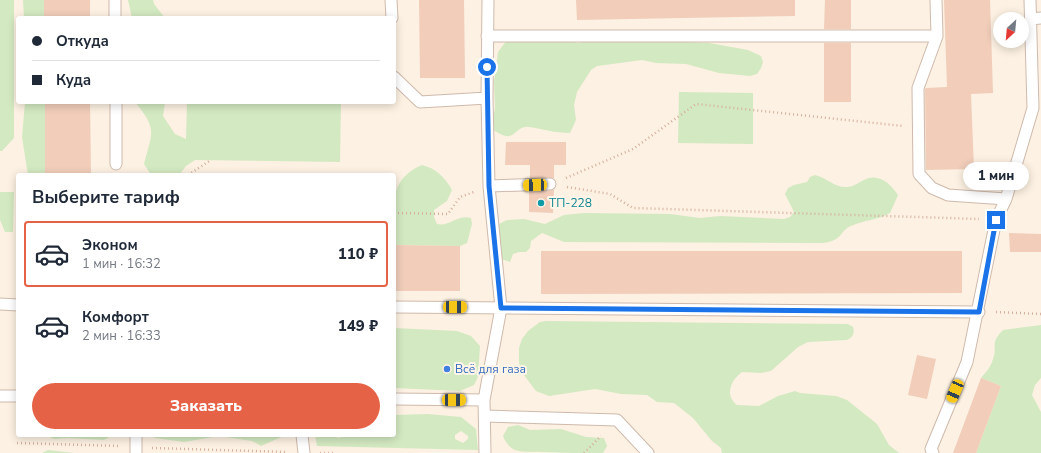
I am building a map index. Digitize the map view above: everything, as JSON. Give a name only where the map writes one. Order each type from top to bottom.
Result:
[{"type":"lane","points":[[115,0],[115,16]]},
{"type":"lane","points":[[392,0],[392,16]]},
{"type":"lane","points":[[485,453],[484,400],[501,308],[489,186],[487,98],[488,0]]},
{"type":"lane","points":[[936,0],[937,36],[918,88],[917,128],[919,174],[932,188],[948,195],[1006,199]]},
{"type":"lane","points":[[933,453],[931,449],[967,362],[979,312],[996,220],[1006,199],[1037,108],[1036,18],[1030,0]]},
{"type":"lane","points":[[487,36],[937,36]]},
{"type":"lane","points":[[396,79],[420,102],[487,98]]},
{"type":"lane","points":[[116,104],[116,164]]},
{"type":"lane","points":[[489,186],[550,184]]},
{"type":"lane","points":[[0,304],[16,305]]},
{"type":"lane","points":[[396,307],[979,312]]},
{"type":"lane","points":[[0,396],[16,396]]},
{"type":"lane","points":[[396,399],[484,400]]},
{"type":"lane","points":[[485,416],[617,420],[648,453]]},
{"type":"lane","points":[[136,437],[136,450]]},
{"type":"lane","points":[[302,437],[304,453]]},
{"type":"path","points":[[550,184],[633,149],[696,104],[917,128]]},
{"type":"path","points":[[191,173],[211,160]]},
{"type":"path","points":[[550,184],[610,194],[633,208],[996,220]]},
{"type":"path","points":[[396,213],[448,214],[460,197],[489,186]]},
{"type":"path","points":[[979,312],[1041,314]]},
{"type":"path","points":[[17,443],[136,450],[333,453]]},
{"type":"green space","points":[[0,0],[14,0],[14,138],[2,151],[0,151]]},
{"type":"green space","points":[[23,0],[44,0],[44,16],[24,16]]},
{"type":"green space","points":[[128,0],[153,0],[154,4],[163,16],[132,16]]},
{"type":"green space","points":[[600,38],[709,43],[748,50],[761,56],[763,62],[757,74],[750,76],[719,73],[686,64],[656,63],[642,60],[597,66],[591,70],[577,92],[574,105],[576,120],[570,133],[524,127],[510,136],[506,136],[492,129],[495,107],[494,82],[498,52],[507,40],[570,40],[578,43]]},
{"type":"green space","points":[[679,92],[753,93],[753,144],[678,143]]},
{"type":"green space","points":[[25,104],[45,104],[45,173],[28,173],[22,137]]},
{"type":"green space","points":[[137,104],[165,104],[163,116],[175,134],[186,139],[187,104],[341,104],[340,162],[195,160],[186,166],[181,173],[150,173],[144,164],[151,138],[151,132],[150,125]]},
{"type":"green space","points":[[422,165],[427,166],[446,181],[452,190],[447,201],[434,210],[434,217],[437,224],[446,224],[466,217],[471,218],[472,224],[467,243],[460,246],[396,245],[396,192],[402,180],[410,172]]},
{"type":"green space","points":[[815,175],[843,187],[852,186],[869,178],[879,178],[888,183],[898,195],[890,213],[851,226],[847,228],[838,238],[823,243],[564,242],[542,233],[531,241],[530,248],[526,252],[513,254],[510,262],[501,259],[494,233],[499,224],[507,220],[524,219],[545,224],[564,215],[584,213],[670,214],[700,218],[720,216],[784,219],[790,217],[794,212],[785,194],[788,188],[807,182],[810,177]]},
{"type":"green space","points":[[0,192],[14,192],[13,232],[5,232],[0,220]]},
{"type":"green space","points":[[540,322],[848,324],[853,327],[854,333],[851,338],[847,340],[808,342],[798,347],[771,371],[761,373],[742,372],[732,383],[730,388],[731,397],[737,405],[759,406],[778,396],[795,391],[800,393],[836,396],[847,400],[877,424],[889,445],[899,453],[722,453],[721,448],[712,441],[693,418],[674,403],[657,402],[647,395],[621,394],[595,389],[549,396],[536,391],[521,371],[519,362],[519,348],[522,339],[528,331]]},
{"type":"green space","points":[[1041,325],[1041,378],[1035,385],[1032,395],[1041,412],[1041,453],[976,453],[1001,386],[981,378],[992,362],[996,339],[1003,330]]},
{"type":"green space","points":[[396,328],[457,331],[471,336],[480,346],[478,377],[474,385],[460,391],[396,388]]},
{"type":"green space","points":[[428,414],[461,417],[476,429],[478,450],[317,446],[315,437],[396,437],[396,415]],"holes":[[[461,431],[468,436],[468,439],[463,443],[455,439],[455,435]]]},
{"type":"green space","points":[[518,425],[530,430],[561,429],[586,437],[604,438],[607,446],[603,453],[519,451],[509,446],[503,436],[508,427]]},
{"type":"green space","points":[[50,437],[109,437],[104,440],[67,438],[54,439]]},
{"type":"green space","points":[[154,437],[213,437],[184,442]]},
{"type":"green space","points":[[226,437],[281,437],[261,446],[252,441]]},
{"type":"green space","points":[[48,450],[74,453],[42,453]]},
{"type":"building","points":[[44,0],[90,0],[90,16],[44,16]]},
{"type":"building","points":[[419,0],[464,0],[465,78],[420,78]]},
{"type":"building","points":[[576,0],[795,0],[795,16],[577,20]]},
{"type":"building","points":[[825,0],[851,0],[851,29],[824,29]]},
{"type":"building","points":[[944,0],[990,0],[993,93],[971,94],[974,169],[926,170],[925,89],[947,87]]},
{"type":"building","points":[[824,43],[851,43],[851,102],[824,102]]},
{"type":"building","points":[[45,104],[90,104],[91,173],[45,173]]},
{"type":"building","points":[[506,142],[566,142],[566,165],[554,165],[554,178],[530,178],[530,165],[505,165]]},
{"type":"building","name":"ТП-228","points":[[554,190],[553,213],[529,212],[529,192]]},
{"type":"building","points":[[1009,233],[1041,234],[1041,252],[1010,252]]},
{"type":"building","points":[[396,245],[460,246],[460,291],[396,291]]},
{"type":"building","points":[[541,251],[962,251],[962,293],[541,294]]},
{"type":"building","points":[[917,355],[936,359],[927,399],[908,395]]},
{"type":"building","points":[[981,378],[1001,386],[976,453],[953,453]]},
{"type":"place","name":"ТП-228","points":[[541,203]]},
{"type":"place","name":"Всё для газа","points":[[447,369]]},
{"type":"route","points":[[487,67],[489,186],[501,308],[979,312],[996,220]]}]
